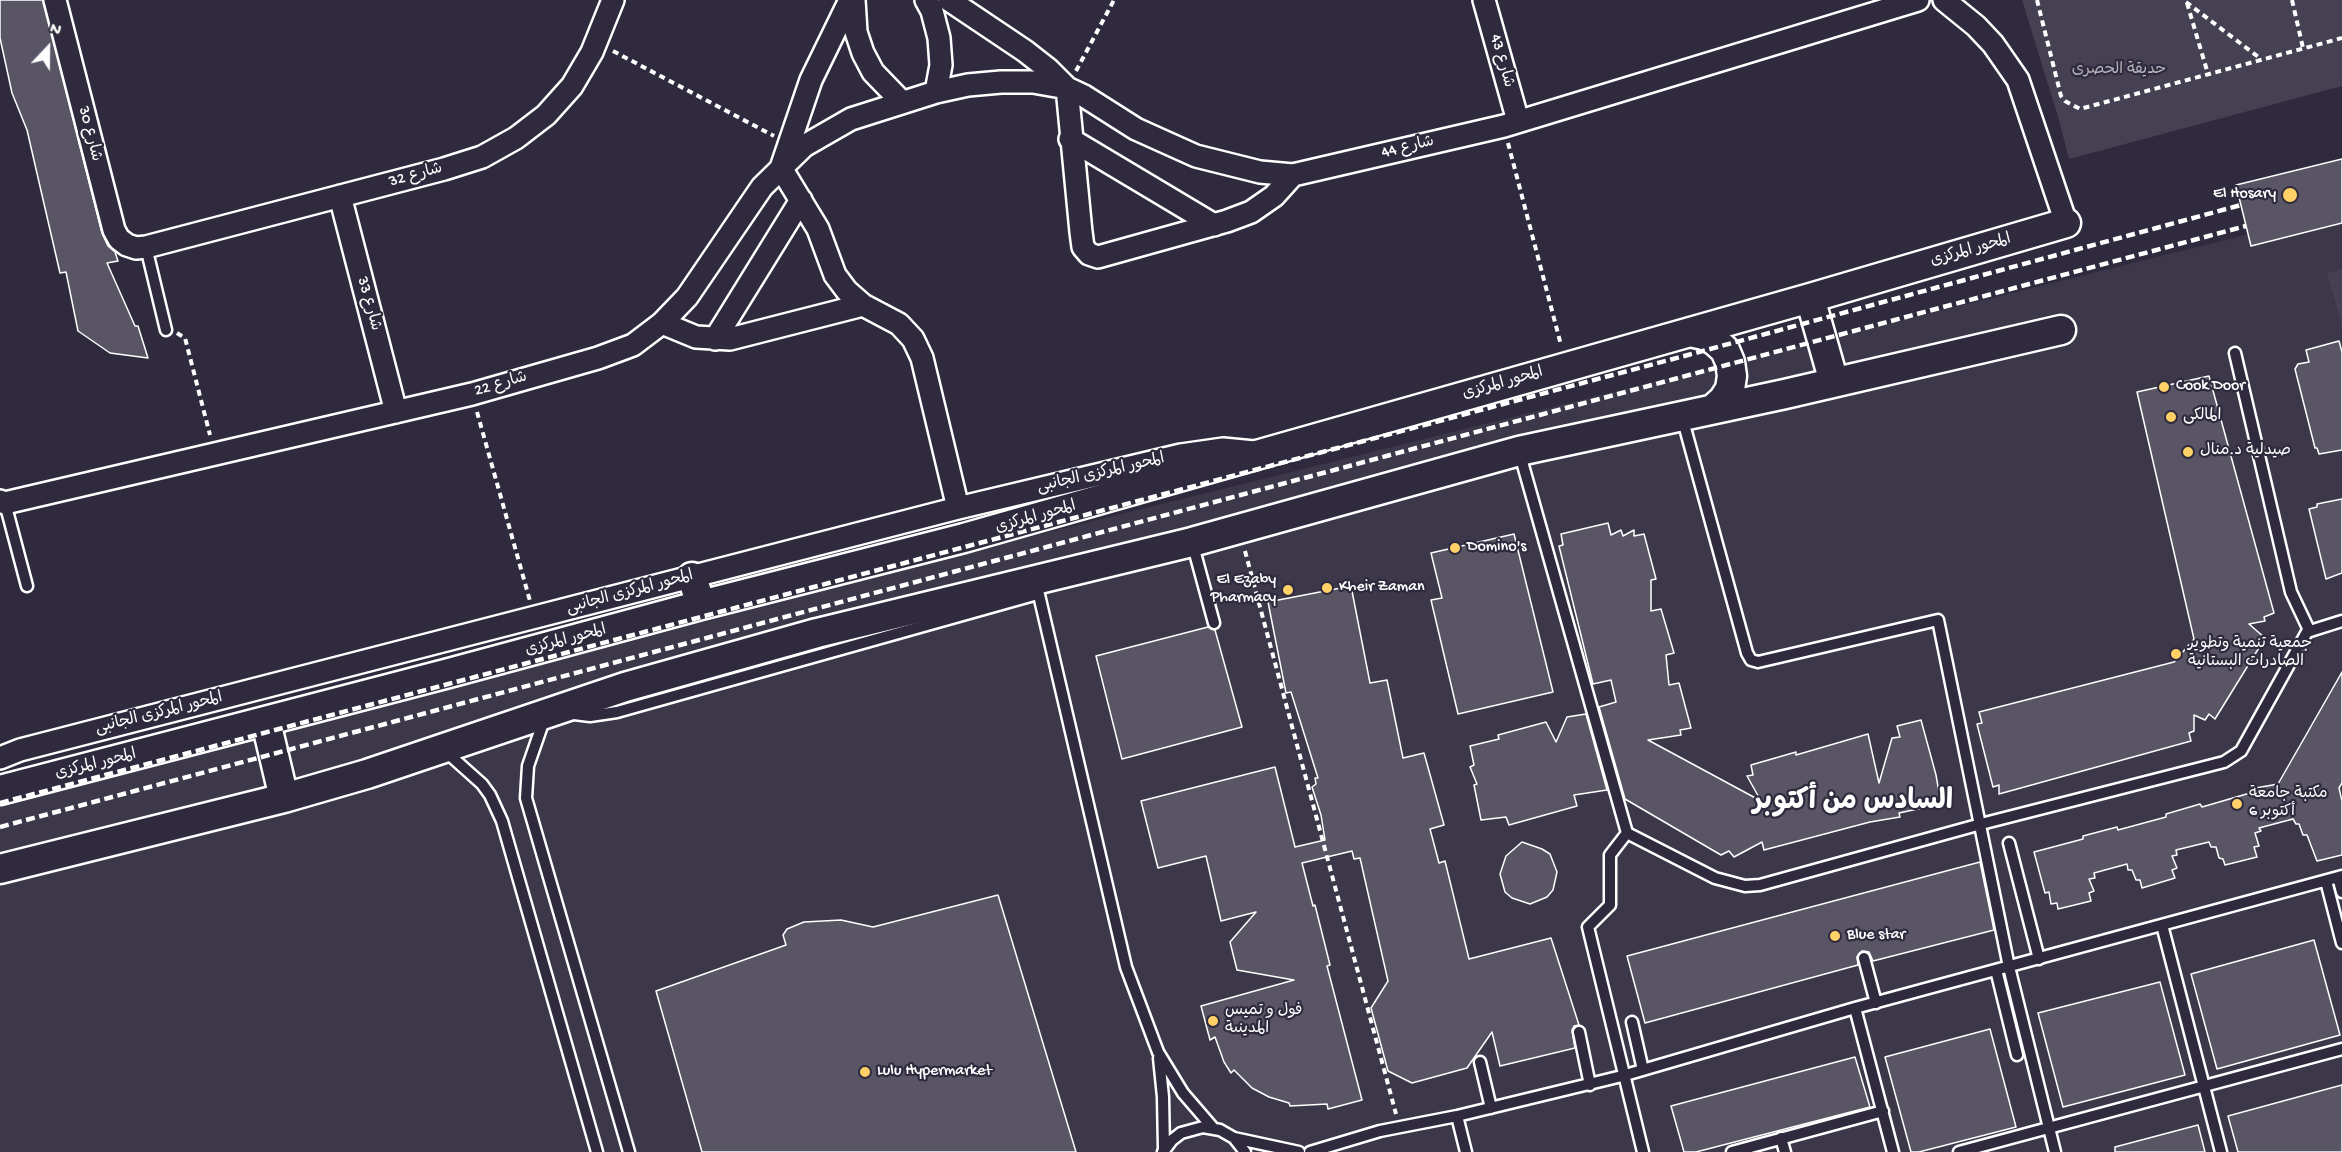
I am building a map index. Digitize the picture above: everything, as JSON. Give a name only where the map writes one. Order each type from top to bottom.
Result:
[{"type":"main road","name":"المحور المركزى","points":[[0,790],[964,538],[2066,223]]},
{"type":"main road","points":[[1810,298],[1834,382]]},
{"type":"main road","points":[[0,869],[284,798],[444,750],[643,682],[795,639],[1037,586],[1519,451],[2061,330]]},
{"type":"main road","points":[[1690,332],[1704,334],[1716,341],[1725,350],[1731,362],[1730,389],[1713,409]]},
{"type":"main road","points":[[692,577],[701,605]]},
{"type":"main road","points":[[266,722],[284,798]]},
{"type":"street","name":"شارع 30","points":[[55,0],[114,230],[127,245],[136,248],[146,247]]},
{"type":"street","name":"شارع 32","points":[[146,247],[482,157],[516,138],[546,115],[572,86],[597,42],[613,0]]},
{"type":"street","points":[[850,0],[816,70],[781,168],[818,229],[835,275],[847,291],[862,305],[899,324],[913,339],[922,358],[958,508]]},
{"type":"street","points":[[854,0],[856,32],[863,53],[873,72],[902,102]]},
{"type":"street","points":[[926,0],[932,11],[939,38],[941,65],[936,92]]},
{"type":"street","points":[[949,0],[1025,51],[1067,88],[1070,139],[1083,247],[1089,254],[1098,257],[1214,225],[1251,212],[1274,196],[1293,175]]},
{"type":"street","name":"شارع 43","points":[[1484,0],[1511,124]]},
{"type":"street","name":"شارع 44","points":[[902,102],[969,85],[1001,82],[1033,82],[1067,88],[1084,96],[1136,129],[1196,156],[1249,170],[1293,175],[1511,124],[1918,0]]},
{"type":"street","points":[[1944,0],[1976,26],[1993,44],[2018,80],[2066,223]]},
{"type":"street","name":"شارع 22","points":[[3,502],[472,394],[598,358],[633,345],[662,323],[687,297],[756,196],[804,146],[851,119],[902,102]]},
{"type":"street","points":[[1070,139],[1214,225]]},
{"type":"street","name":"شارع 33","points":[[339,196],[396,412]]},
{"type":"street","points":[[715,339],[801,200]]},
{"type":"street","points":[[662,323],[687,334],[730,339],[862,305]]},
{"type":"street","name":"المحور المركزى الجانبى","points":[[0,758],[20,750],[958,508],[1202,451],[1223,449],[1263,453]]},
{"type":"lane","points":[[146,247],[166,330]]},
{"type":"lane","points":[[2235,353],[2291,592],[2309,630]]},
{"type":"lane","points":[[1682,416],[1751,660],[1758,662],[1938,620],[2009,967],[2055,1152]]},
{"type":"lane","points":[[1519,451],[1627,833],[1715,879],[1745,886],[1760,885],[1981,824],[2224,762],[2236,756],[2245,744],[2309,630],[2342,621]]},
{"type":"lane","points":[[3,502],[27,586]]},
{"type":"lane","points":[[1192,542],[1214,623]]},
{"type":"lane","points":[[1037,586],[1126,967],[1158,1052],[1183,1093],[1214,1128],[1234,1138],[1299,1152]]},
{"type":"lane","points":[[551,712],[528,766],[526,798],[630,1152]]},
{"type":"lane","points":[[444,750],[482,784],[502,820],[597,1152]]},
{"type":"lane","points":[[1627,833],[1610,855],[1610,905],[1588,927],[1643,1152]]},
{"type":"lane","points":[[2009,843],[2039,959]]},
{"type":"lane","points":[[1310,1152],[1380,1131],[1457,1116],[1623,1076],[1855,1008],[2340,877],[2342,892]]},
{"type":"lane","points":[[2326,881],[2342,942]]},
{"type":"lane","points":[[2162,925],[2221,1152]]},
{"type":"lane","points":[[1864,958],[1876,1003]]},
{"type":"lane","points":[[1996,970],[2017,1055]]},
{"type":"lane","points":[[1855,1008],[1893,1152]]},
{"type":"lane","points":[[1632,1022],[1643,1070]]},
{"type":"lane","points":[[1580,1032],[1590,1084]]},
{"type":"lane","points":[[1959,1152],[2342,1049]]},
{"type":"lane","points":[[1158,1052],[1163,1097],[1164,1150]]},
{"type":"lane","points":[[1480,1062],[1491,1108]]},
{"type":"lane","points":[[1732,1152],[1883,1111]]},
{"type":"lane","points":[[1457,1116],[1466,1152]]},
{"type":"lane","points":[[1164,1150],[1172,1140],[1191,1129],[1214,1128]]},
{"type":"lane","points":[[1234,1138],[1245,1152]]},
{"type":"lane","points":[[1781,1138],[1785,1152]]},
{"type":"path","points":[[1067,88],[1114,0]]},
{"type":"path","points":[[2037,0],[2061,96],[2065,102],[2080,109],[2342,38]]},
{"type":"path","points":[[2292,0],[2303,48]]},
{"type":"path","points":[[2186,1],[2208,74]]},
{"type":"path","points":[[2186,1],[2262,60]]},
{"type":"path","points":[[597,42],[789,144]]},
{"type":"path","points":[[1511,124],[1566,366]]},
{"type":"path","points":[[166,330],[183,335],[185,338],[215,454]]},
{"type":"path","points":[[472,394],[534,618]]},
{"type":"path","points":[[1239,530],[1399,1128]]},
{"type":"shaded area","points":[[2342,211],[2342,1152],[0,1152],[0,807],[985,548]]},
{"type":"green space","name":"حديقة الحصرى","points":[[2022,0],[2342,0],[2342,86],[2069,159]]},
{"type":"green space","points":[[2342,269],[2342,326],[2327,273]]},
{"type":"building","points":[[0,0],[43,0],[102,233],[108,246],[115,252],[118,261],[107,263],[135,326],[138,326],[148,358],[110,353],[78,331],[66,272],[60,273],[27,130],[12,93],[0,38]]},
{"type":"building","name":"El Hosary","points":[[2342,159],[2342,223],[2251,246],[2236,185]]},
{"type":"building","points":[[2339,341],[2342,352],[2342,450],[2319,454],[2315,448],[2295,369],[2298,364],[2309,362],[2306,350]]},
{"type":"building","points":[[2209,376],[2274,613],[2264,617],[2265,621],[2249,624],[2265,638],[2215,719],[2209,714],[2205,720],[2194,715],[2194,731],[2189,733],[2191,741],[1999,794],[1999,785],[1993,787],[1977,724],[1982,723],[1979,712],[2174,662],[2194,639],[2137,392]]},
{"type":"building","points":[[2342,499],[2342,573],[2326,579],[2309,509],[2317,507],[2317,504]]},
{"type":"building","points":[[1608,523],[1611,535],[1621,530],[1623,536],[1634,530],[1634,536],[1644,534],[1656,579],[1651,580],[1651,611],[1661,609],[1674,653],[1666,655],[1669,685],[1679,683],[1691,728],[1680,730],[1681,735],[1648,740],[1761,801],[1747,776],[1753,775],[1751,765],[1796,752],[1796,755],[1868,734],[1879,783],[1892,738],[1900,737],[1897,726],[1921,720],[1936,775],[1941,804],[1899,813],[1900,817],[1870,822],[1764,850],[1762,842],[1734,857],[1729,851],[1721,855],[1625,799],[1599,707],[1616,702],[1611,680],[1593,684],[1559,546],[1563,545],[1561,534]]},
{"type":"building","points":[[1514,534],[1553,692],[1458,714],[1431,600],[1442,598],[1431,553]]},
{"type":"building","points":[[1351,586],[1370,683],[1387,680],[1403,758],[1424,753],[1444,825],[1430,829],[1439,863],[1445,861],[1469,959],[1551,938],[1579,1025],[1574,1026],[1572,1030],[1575,1048],[1500,1066],[1492,1032],[1467,1068],[1412,1083],[1388,1071],[1371,1008],[1388,981],[1360,858],[1354,859],[1352,851],[1302,863],[1313,906],[1315,905],[1330,965],[1327,966],[1362,1100],[1328,1109],[1327,1104],[1290,1106],[1289,1103],[1269,1097],[1252,1088],[1234,1070],[1231,1073],[1224,1062],[1215,1037],[1210,1040],[1201,1006],[1294,980],[1237,970],[1230,942],[1256,912],[1221,921],[1206,856],[1158,868],[1141,801],[1275,767],[1295,847],[1325,840],[1321,815],[1312,787],[1316,784],[1315,778],[1318,778],[1291,692],[1286,693],[1268,602]]},
{"type":"building","points":[[1208,627],[1215,630],[1242,727],[1122,759],[1096,656]]},
{"type":"building","points":[[2342,672],[2342,783],[2339,788],[2342,801],[2342,855],[2317,861],[2307,835],[2303,835],[2299,824],[2296,824],[2293,819],[2259,828],[2261,831],[2255,833],[2259,846],[2254,847],[2257,857],[2225,865],[2223,859],[2219,858],[2216,847],[2211,847],[2209,842],[2176,850],[2177,855],[2172,856],[2177,868],[2172,870],[2175,878],[2142,888],[2140,880],[2136,880],[2132,870],[2128,870],[2127,864],[2094,873],[2095,878],[2089,879],[2094,891],[2089,893],[2091,901],[2058,909],[2057,903],[2051,904],[2049,892],[2045,893],[2034,852],[2083,839],[2083,836],[2117,827],[2118,830],[2166,817],[2166,814],[2200,804],[2202,807],[2250,793],[2250,789],[2278,784]]},
{"type":"building","points":[[1586,714],[1607,790],[1574,795],[1577,806],[1509,825],[1506,817],[1481,820],[1474,785],[1477,784],[1470,767],[1474,765],[1470,746],[1499,739],[1498,735],[1546,722],[1556,742],[1567,717]]},
{"type":"building","points":[[1522,842],[1550,854],[1557,872],[1553,890],[1547,897],[1530,904],[1512,898],[1505,892],[1500,874],[1506,856]]},
{"type":"building","name":"Blue star","points":[[1980,862],[1994,930],[1873,961],[1869,952],[1862,951],[1857,957],[1858,965],[1645,1023],[1627,956]]},
{"type":"building","name":"Lulu Hypermarket","points":[[998,895],[1076,1152],[702,1152],[656,991],[786,945],[783,935],[787,929],[804,922],[841,920],[873,927]]},
{"type":"building","points":[[2314,940],[2340,1035],[2217,1069],[2191,974]]},
{"type":"building","points":[[2160,982],[2185,1075],[2063,1107],[2038,1013]]},
{"type":"building","points":[[1990,1029],[2016,1127],[1919,1152],[1911,1152],[1885,1057]]},
{"type":"building","points":[[1855,1057],[1870,1107],[1696,1152],[1684,1152],[1671,1106]]},
{"type":"building","points":[[2342,1085],[2342,1152],[2238,1152],[2228,1116]]},
{"type":"building","points":[[2198,1125],[2205,1152],[2115,1152],[2115,1147]]},
{"type":"railway","points":[[0,803],[1688,355],[2241,205]]},
{"type":"railway","points":[[0,827],[2246,226]]},
{"type":"place","name":"El Hosary","points":[[2290,195]]},
{"type":"place","name":"Cook Door","points":[[2164,387]]},
{"type":"place","name":"المالكى","points":[[2171,417]]},
{"type":"place","name":"صيدلية د.منال","points":[[2188,452]]},
{"type":"place","name":"Domino's","points":[[1455,548]]},
{"type":"place","name":"Kheir Zaman","points":[[1327,588]]},
{"type":"place","name":"El Ezaby Pharmacy","points":[[1288,590]]},
{"type":"place","name":"جمعية تنمية وتطوير الصادرات البستانية","points":[[2176,654]]},
{"type":"place","name":"مكتبة جامعة 6 أكتوبر","points":[[2237,804]]},
{"type":"place","name":"Blue star","points":[[1835,936]]},
{"type":"place","name":"فول و تميس المدينىة","points":[[1213,1021]]},
{"type":"place","name":"Lulu Hypermarket","points":[[865,1072]]},
{"type":"district","name":"السادس من أكتوبر","points":[[1853,804]]}]
